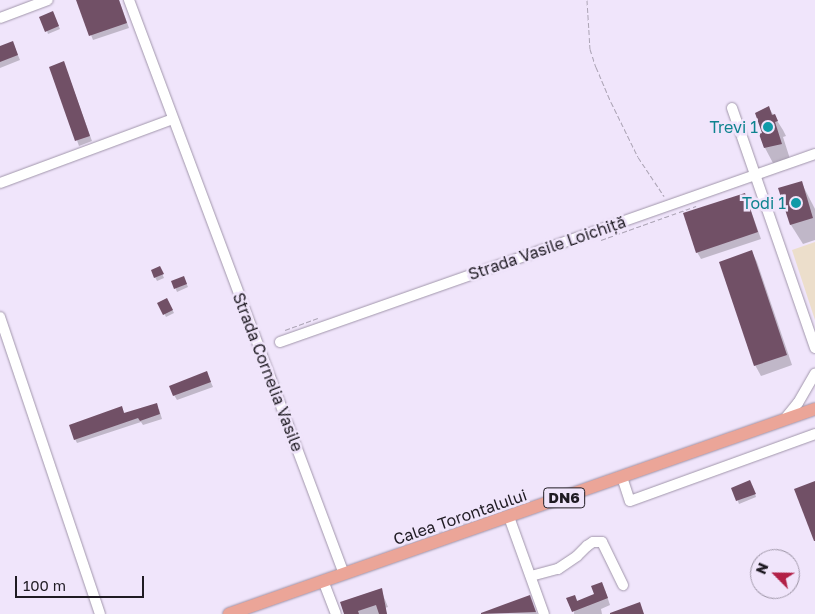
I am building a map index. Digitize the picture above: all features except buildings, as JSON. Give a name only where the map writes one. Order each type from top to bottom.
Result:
[{"type":"main road","name":"Calea Torontalului","points":[[229,614],[324,583],[344,574],[815,409]]},
{"type":"street","points":[[0,18],[48,0]]},
{"type":"street","name":"Strada Cornelia Vasile","points":[[129,0],[344,574]]},
{"type":"street","points":[[732,108],[815,348]]},
{"type":"street","points":[[0,183],[173,119]]},
{"type":"street","name":"Strada Vasile Loichiță","points":[[280,342],[815,154]]},
{"type":"street","points":[[0,317],[100,614]]},
{"type":"street","points":[[784,420],[798,404],[815,373]]},
{"type":"street","points":[[622,477],[630,501],[815,434]]},
{"type":"street","points":[[509,517],[544,614]]},
{"type":"street","points":[[531,576],[558,569],[577,556],[586,546],[593,542],[602,542],[623,585]]},
{"type":"street","points":[[324,583],[336,614]]},
{"type":"path","points":[[587,0],[590,50],[596,67],[638,157],[666,198],[668,206]]},
{"type":"shaded area","points":[[815,242],[815,320],[792,250]]},
{"type":"place","name":"Trevi 1","points":[[768,127]]},
{"type":"place","name":"Todi 1","points":[[796,203]]}]
